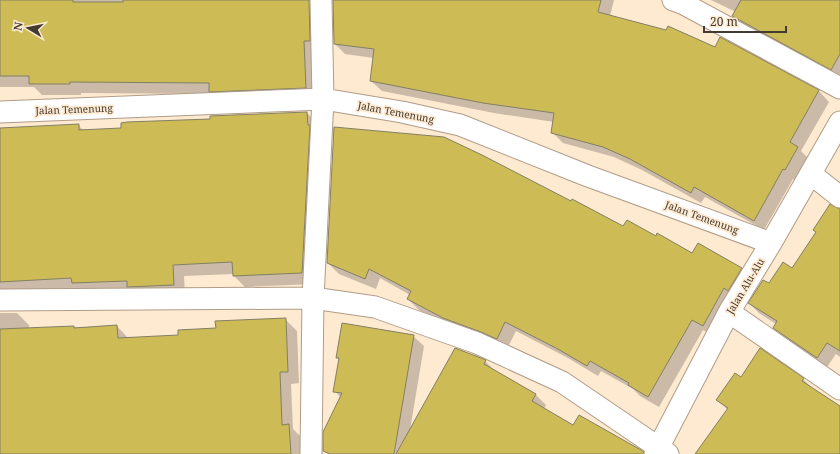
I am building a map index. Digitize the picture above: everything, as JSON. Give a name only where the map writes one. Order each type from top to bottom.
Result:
[{"type":"street","points":[[311,454],[313,298],[323,99],[321,0]]},
{"type":"street","points":[[673,0],[684,4],[840,88]]},
{"type":"street","name":"Jalan Temenung","points":[[0,112],[323,99],[402,112],[460,125],[588,176],[771,243]]},
{"type":"street","name":"Jalan Alu-Alu","points":[[661,452],[729,312],[771,243],[840,122]]},
{"type":"street","points":[[811,174],[840,197]]},
{"type":"street","points":[[0,300],[313,298],[375,307],[477,343],[562,382],[661,452]]},
{"type":"street","points":[[729,312],[840,389]]},
{"type":"building","points":[[0,0],[123,2],[123,0],[309,0],[310,41],[304,41],[306,88],[209,92],[209,83],[70,82],[70,84],[29,84],[29,76],[0,76]]},
{"type":"building","points":[[333,0],[601,0],[598,12],[666,30],[668,26],[715,47],[720,37],[819,90],[790,142],[798,147],[785,170],[783,169],[754,221],[694,187],[691,193],[630,159],[603,147],[551,133],[554,113],[483,103],[370,81],[374,49],[334,44]]},
{"type":"building","points":[[741,0],[840,0],[840,54],[831,70],[732,16]]},
{"type":"building","points":[[307,112],[308,125],[310,125],[302,273],[233,276],[232,262],[173,265],[174,285],[127,287],[127,281],[72,283],[71,278],[0,282],[0,128],[79,124],[79,130],[121,128],[121,123],[127,122],[210,119],[210,116]]},
{"type":"building","points":[[334,127],[444,137],[571,201],[572,199],[623,226],[627,220],[656,236],[657,233],[692,253],[698,243],[742,268],[728,291],[724,288],[703,326],[692,320],[648,397],[628,385],[629,383],[590,361],[587,366],[556,348],[505,322],[497,339],[443,318],[407,299],[411,291],[369,269],[365,279],[327,263]]},
{"type":"building","points":[[830,204],[840,209],[840,351],[827,343],[817,358],[773,328],[777,321],[748,303],[763,280],[769,283],[783,262],[792,268],[816,232],[813,230]]},
{"type":"building","points":[[286,318],[288,372],[280,372],[282,425],[289,424],[291,454],[0,454],[0,329],[74,326],[74,328],[117,325],[118,338],[178,335],[178,330],[216,328],[215,321]]},
{"type":"building","points":[[342,323],[414,335],[394,454],[330,454],[323,451],[323,432],[342,393],[333,392],[339,358],[336,358]]},
{"type":"building","points":[[455,348],[486,360],[484,364],[536,394],[532,401],[573,425],[579,415],[641,450],[644,452],[643,454],[396,454]]},
{"type":"building","points":[[760,348],[804,378],[802,381],[840,406],[840,454],[695,454],[728,408],[716,400],[735,373],[741,377]]}]
